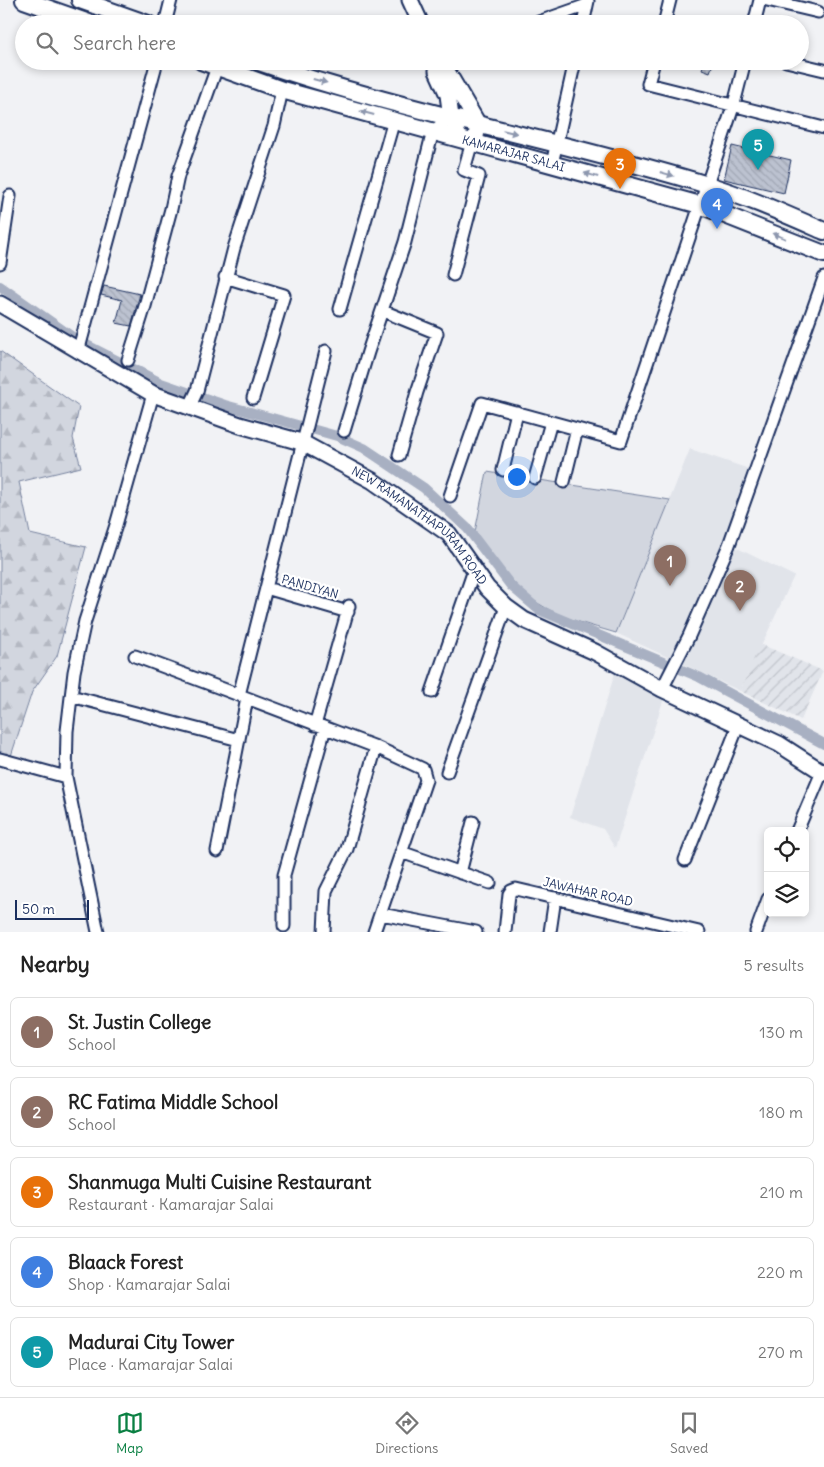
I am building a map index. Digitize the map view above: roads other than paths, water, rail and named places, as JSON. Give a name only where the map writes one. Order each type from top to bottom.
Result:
[{"type":"highway","points":[[24,0],[66,15]]},
{"type":"highway","points":[[91,2],[125,15]]},
{"type":"highway","name":"KAMARAJAR SALAI","points":[[228,70],[282,90],[700,205],[824,254]]},
{"type":"highway","name":"KAMARAJAR SALAI","points":[[287,70],[451,117],[556,143],[706,185],[824,231]]},
{"type":"main road","points":[[410,0],[417,15]]},
{"type":"main road","points":[[437,70],[448,95],[451,117],[468,141],[478,124],[446,70]]},
{"type":"main road","name":"NEW RAMANATHAPURAM ROAD","points":[[0,304],[80,343],[153,394],[194,400],[305,432],[449,534],[487,588],[506,607],[524,620],[665,682],[738,726],[779,744],[823,772]]},
{"type":"street","points":[[167,15],[171,0]]},
{"type":"street","points":[[666,15],[670,0]]},
{"type":"street","points":[[756,15],[760,0]]},
{"type":"street","points":[[767,0],[818,12]]},
{"type":"street","points":[[556,15],[588,2]]},
{"type":"street","points":[[585,15],[588,2]]},
{"type":"street","points":[[809,66],[824,70]]},
{"type":"street","points":[[80,343],[154,70]]},
{"type":"street","points":[[128,360],[145,306],[178,176],[216,70]]},
{"type":"street","points":[[552,164],[573,70]]},
{"type":"street","points":[[652,70],[648,84],[824,128]]},
{"type":"street","points":[[450,496],[482,402],[620,441],[734,104],[743,70]]},
{"type":"street","points":[[194,400],[225,277],[274,126],[282,90]]},
{"type":"street","points":[[344,431],[405,242],[433,131],[451,117]]},
{"type":"street","points":[[340,309],[394,120]]},
{"type":"street","points":[[453,275],[479,176],[464,170],[468,141]]},
{"type":"street","points":[[0,263],[10,196]]},
{"type":"street","points":[[225,277],[284,296],[253,398]]},
{"type":"street","points":[[665,682],[689,636],[729,545],[824,278]]},
{"type":"street","points":[[383,311],[437,334],[417,392],[399,455]]},
{"type":"street","points":[[217,851],[239,740],[243,697],[266,588],[326,351]]},
{"type":"street","points":[[98,932],[66,777],[66,745],[71,696],[85,621],[116,525],[153,394]]},
{"type":"street","points":[[504,470],[517,412]]},
{"type":"street","points":[[535,478],[551,422]]},
{"type":"street","points":[[564,482],[577,429]]},
{"type":"street","points":[[432,692],[474,570]]},
{"type":"street","name":"PANDIYAN","points":[[266,588],[348,609],[320,726]]},
{"type":"street","points":[[447,772],[506,607]]},
{"type":"street","points":[[134,656],[376,747],[425,772],[426,780],[374,932]]},
{"type":"street","points":[[71,696],[239,740]]},
{"type":"street","points":[[284,926],[284,875],[320,726]]},
{"type":"street","points":[[685,860],[738,726]]},
{"type":"street","points":[[324,932],[326,891],[347,850],[376,747]]},
{"type":"street","points":[[0,759],[66,777]]},
{"type":"street","points":[[799,827],[823,772]]},
{"type":"street","points":[[460,873],[472,822]]},
{"type":"street","points":[[401,852],[490,883]]},
{"type":"street","name":"JAWAHAR ROAD","points":[[505,932],[511,891],[516,889],[699,932]]},
{"type":"street","points":[[550,932],[555,898]]},
{"type":"street","points":[[756,932],[764,910]]},
{"type":"street","points":[[381,914],[476,932]]},
{"type":"waterway","points":[[0,286],[77,340],[161,383],[225,405],[337,436],[364,448],[424,488],[467,528],[511,586],[539,610],[699,677],[824,744]]},
{"type":"place","name":"Madurai City Tower","points":[[758,170]]},
{"type":"place","name":"Shanmuga Multi Cuisine Restaurant","points":[[620,189]]},
{"type":"place","name":"Blaack Forest","points":[[717,229]]},
{"type":"place","name":"St. Justin College","points":[[670,586]]},
{"type":"place","name":"RC Fatima Middle School","points":[[740,611]]}]
